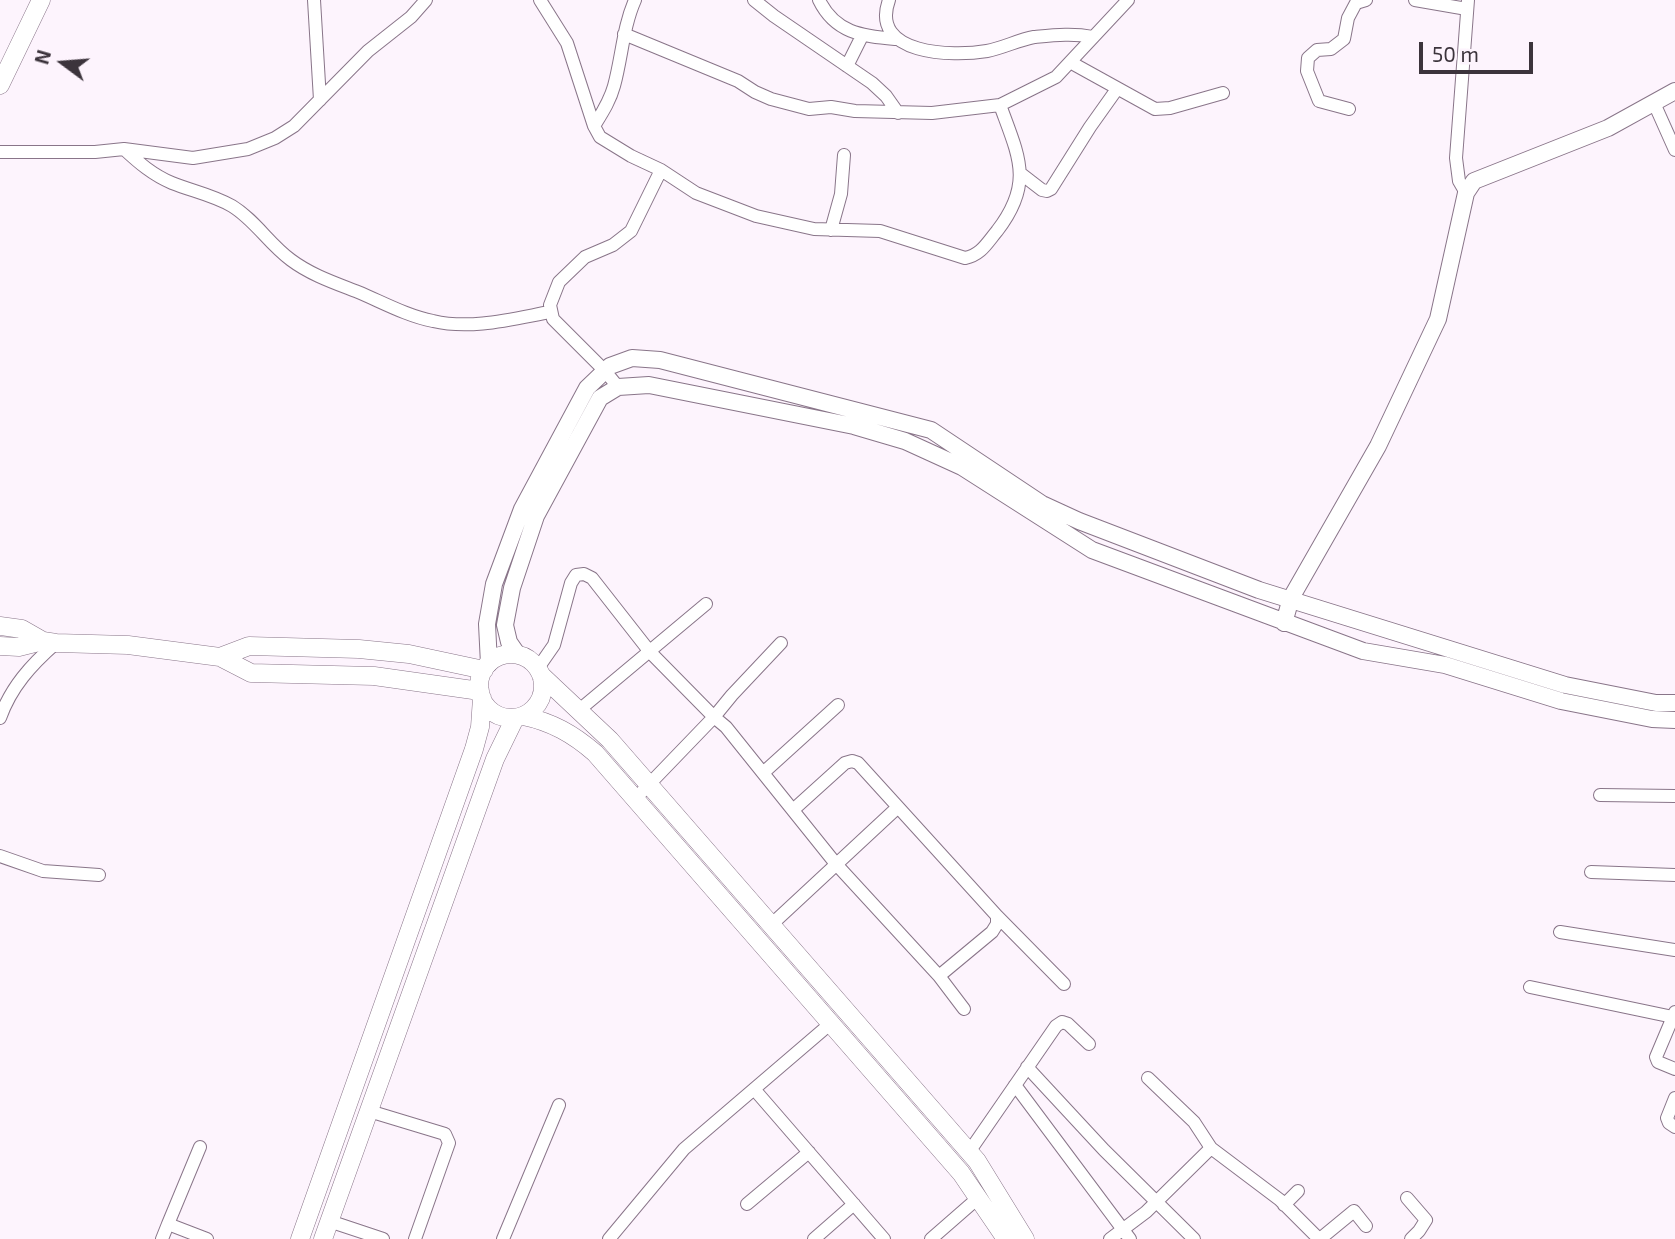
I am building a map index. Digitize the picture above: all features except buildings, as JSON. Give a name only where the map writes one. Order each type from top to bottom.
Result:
[{"type":"main road","points":[[0,85],[41,0]]},
{"type":"main road","points":[[0,626],[22,629],[49,642]]},
{"type":"main road","points":[[0,646],[19,647],[49,642],[128,645],[220,657],[251,673],[374,676],[481,695]]},
{"type":"main road","points":[[220,657],[249,646],[359,649],[486,667]]},
{"type":"main road","points":[[300,1239],[474,749],[480,727],[481,678],[486,667],[502,655],[518,655],[533,662],[578,711],[610,740],[977,1161],[1025,1239]]},
{"type":"main road","points":[[323,1239],[495,759],[519,717],[530,712],[540,699],[543,684],[540,672]]},
{"type":"main road","points":[[481,695],[486,706],[499,716],[545,720],[574,736],[595,753],[961,1173],[1006,1239]]},
{"type":"street","points":[[314,0],[320,100]]},
{"type":"street","points":[[0,152],[95,152],[124,149],[194,158],[248,149],[275,138],[294,126],[368,51],[411,17],[426,0]]},
{"type":"street","points":[[540,0],[567,43],[594,126],[600,136],[696,193],[787,225],[831,230],[880,230],[965,258],[973,256],[983,250],[1017,201],[1020,173],[1018,156],[1000,106]]},
{"type":"street","points":[[594,126],[614,86],[624,34],[635,0]]},
{"type":"street","points":[[754,0],[872,83],[898,113]]},
{"type":"street","points":[[818,0],[829,17],[844,28],[862,36],[895,39],[919,49],[965,54],[991,50],[1030,38],[1072,33],[1093,37]]},
{"type":"street","points":[[889,0],[887,19],[895,39]]},
{"type":"street","points":[[624,34],[738,81],[771,99],[810,109],[831,107],[855,111],[932,113],[1000,106],[1056,77],[1128,0]]},
{"type":"street","points":[[1349,109],[1319,101],[1307,71],[1308,58],[1317,50],[1331,49],[1344,39],[1356,3],[1366,0]]},
{"type":"street","points":[[1415,0],[1467,4],[1456,158],[1459,181],[1466,193]]},
{"type":"street","points":[[847,66],[862,36]]},
{"type":"street","points":[[1070,62],[1156,108],[1162,109],[1223,93]]},
{"type":"street","points":[[1020,173],[1042,190],[1051,189],[1117,89]]},
{"type":"street","points":[[1284,623],[1291,598],[1378,446],[1438,319],[1466,193],[1474,181],[1608,128],[1675,91]]},
{"type":"street","points":[[1654,103],[1675,150]]},
{"type":"street","points":[[124,149],[145,169],[234,208],[250,219],[271,245],[309,272],[406,312],[433,321],[457,324],[555,320]]},
{"type":"street","points":[[831,230],[841,194],[844,155]]},
{"type":"street","points":[[618,387],[605,370],[555,320],[553,292],[559,282],[585,257],[613,245],[631,231],[661,170]]},
{"type":"street","points":[[486,667],[487,624],[494,584],[522,509],[587,388],[610,366],[632,358],[660,360],[930,430],[1042,504],[1079,521],[1259,590],[1565,685],[1656,703],[1675,703]]},
{"type":"street","points":[[518,655],[509,642],[505,625],[512,589],[536,516],[600,398],[618,387],[649,385],[854,426],[905,441],[962,467],[1091,550],[1363,651],[1445,666],[1561,701],[1652,719],[1675,720]]},
{"type":"street","points":[[540,672],[554,645],[571,583],[576,575],[584,573],[592,578],[650,652],[726,727],[836,863],[939,976],[964,1009]]},
{"type":"street","points":[[578,711],[706,604]]},
{"type":"street","points":[[0,718],[19,680],[49,642]]},
{"type":"street","points":[[635,799],[715,717],[781,643]]},
{"type":"street","points":[[763,773],[838,705]]},
{"type":"street","points":[[793,810],[845,763],[858,763],[997,916],[1064,984]]},
{"type":"street","points":[[1600,795],[1675,796]]},
{"type":"street","points":[[771,925],[898,807]]},
{"type":"street","points":[[0,856],[43,871],[99,876]]},
{"type":"street","points":[[1591,872],[1675,876]]},
{"type":"street","points":[[939,976],[992,932],[997,924],[997,916]]},
{"type":"street","points":[[1560,932],[1675,950]]},
{"type":"street","points":[[1530,987],[1674,1014],[1656,1058],[1658,1062],[1675,1069]]},
{"type":"street","points":[[969,1152],[1056,1026],[1062,1022],[1068,1024],[1089,1044]]},
{"type":"street","points":[[609,1239],[684,1149],[830,1024]]},
{"type":"street","points":[[1027,1067],[1194,1239]]},
{"type":"street","points":[[1148,1078],[1194,1122],[1211,1148],[1284,1205],[1320,1239],[1354,1211],[1366,1226]]},
{"type":"street","points":[[1015,1085],[1127,1234]]},
{"type":"street","points":[[754,1089],[884,1239]]},
{"type":"street","points":[[1675,1098],[1667,1118],[1675,1127]]},
{"type":"street","points":[[503,1239],[559,1105]]},
{"type":"street","points":[[369,1111],[446,1134],[449,1143],[415,1239]]},
{"type":"street","points":[[162,1239],[200,1147]]},
{"type":"street","points":[[1110,1239],[1127,1234],[1211,1148]]},
{"type":"street","points":[[747,1205],[809,1152]]},
{"type":"street","points":[[1284,1205],[1298,1191]]},
{"type":"street","points":[[931,1239],[978,1198]]},
{"type":"street","points":[[1406,1198],[1426,1220],[1411,1239]]},
{"type":"street","points":[[814,1239],[853,1204]]},
{"type":"street","points":[[329,1221],[383,1239]]},
{"type":"street","points":[[168,1224],[207,1239]]}]
